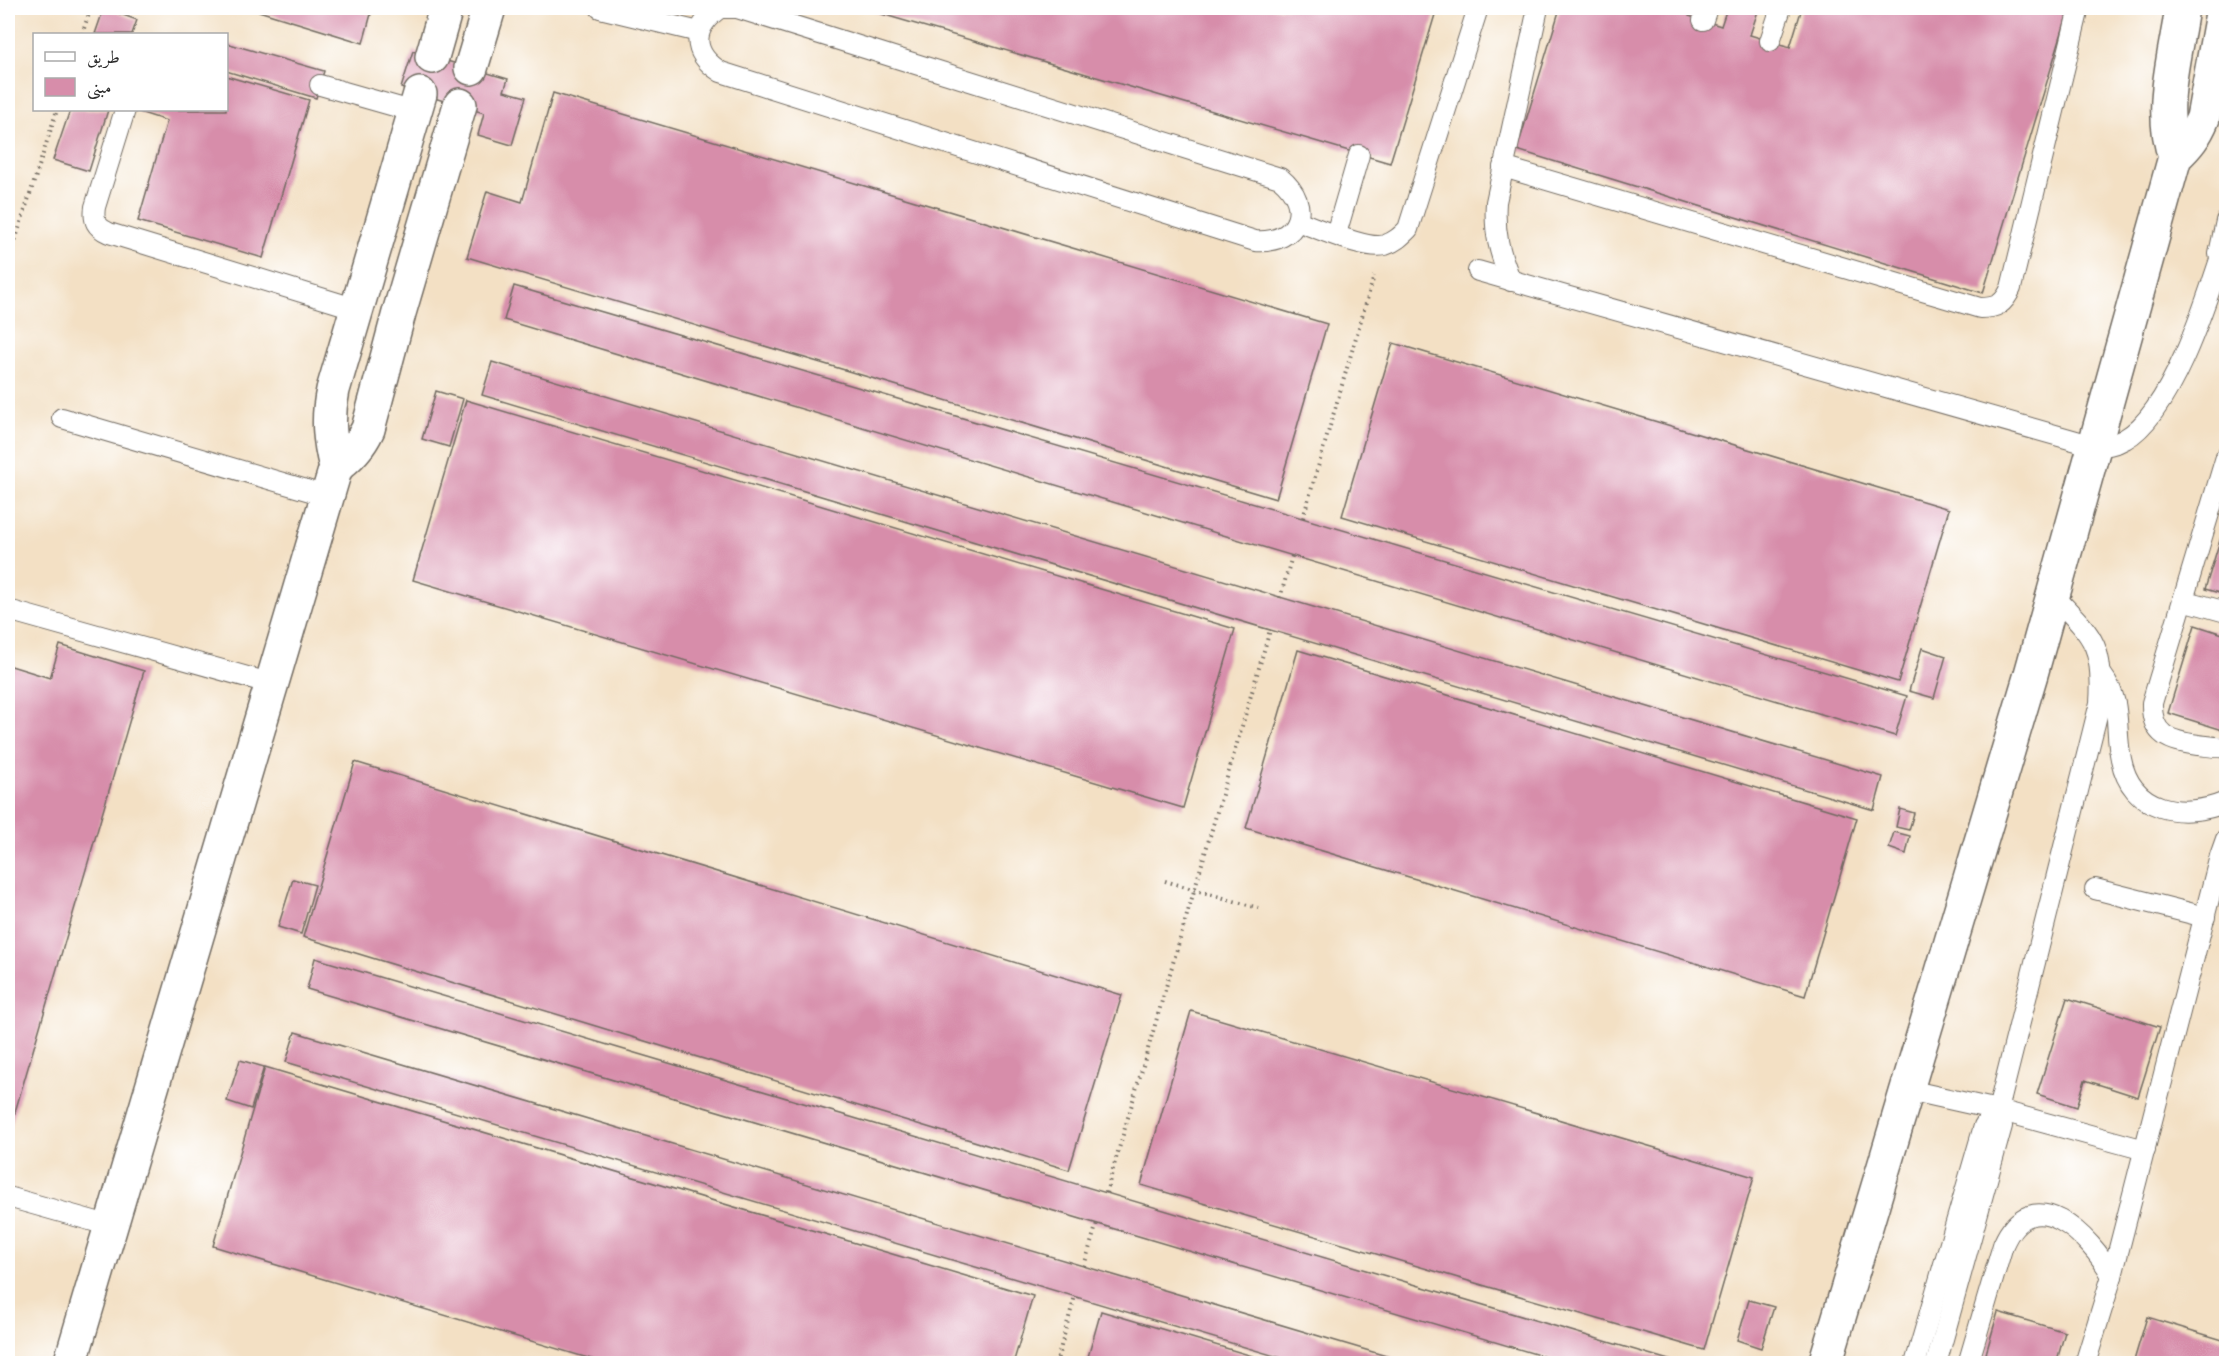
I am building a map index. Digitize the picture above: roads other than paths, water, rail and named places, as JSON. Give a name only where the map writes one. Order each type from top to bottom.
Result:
[{"type":"street","points":[[432,57],[446,8]]},
{"type":"street","points":[[471,68],[489,8]]},
{"type":"street","points":[[2175,157],[2168,138],[2166,118],[2182,8]]},
{"type":"street","points":[[1825,1364],[2053,595],[2175,157],[2197,134],[2203,118],[2223,8]]},
{"type":"street","points":[[70,1364],[332,482],[328,423],[330,406],[418,103]]},
{"type":"street","points":[[332,482],[361,443],[374,414],[399,313],[460,105]]},
{"type":"lane","points":[[600,8],[620,10],[699,32]]},
{"type":"lane","points":[[720,8],[737,8],[1280,178],[1293,188],[1299,204],[1297,221],[1287,235],[1272,242],[1255,241],[721,72],[707,63],[699,49],[699,32],[706,18],[720,8]]},
{"type":"lane","points":[[1297,221],[1364,244],[1383,247],[1397,240],[1408,229],[1478,8]]},
{"type":"lane","points":[[1511,281],[1499,254],[1494,225],[1496,202],[1538,8]]},
{"type":"lane","points":[[1770,41],[1781,8]]},
{"type":"lane","points":[[1503,167],[1980,309],[1994,308],[2006,300],[2011,288],[2079,8]]},
{"type":"lane","points":[[320,85],[418,103]]},
{"type":"lane","points":[[125,111],[95,207],[93,218],[99,228],[357,309]]},
{"type":"lane","points":[[1336,234],[1359,155]]},
{"type":"lane","points":[[2213,280],[2226,221]]},
{"type":"lane","points":[[1478,271],[2094,446],[2112,445],[2127,438],[2142,425],[2158,403],[2182,362],[2203,313],[2226,242]]},
{"type":"lane","points":[[62,418],[332,482]]},
{"type":"lane","points":[[2226,458],[2152,703],[2151,714],[2159,730],[2174,741],[2226,747]]},
{"type":"lane","points":[[1936,1364],[2002,1126],[1998,1110],[2100,703],[2102,674],[2099,654],[2091,637],[2053,595]]},
{"type":"lane","points":[[2183,600],[2226,612]]},
{"type":"lane","points":[[8,610],[272,684]]},
{"type":"lane","points":[[2102,674],[2110,686],[2117,705],[2121,761],[2126,777],[2134,789],[2163,809],[2176,812],[2202,810],[2226,802]]},
{"type":"lane","points":[[2085,1364],[2112,1275],[2226,839]]},
{"type":"lane","points":[[2095,889],[2205,917]]},
{"type":"lane","points":[[1908,1090],[1998,1110],[2145,1150]]},
{"type":"lane","points":[[1915,1364],[1984,1126],[1991,1115],[1998,1110]]},
{"type":"lane","points":[[8,1197],[111,1226]]},
{"type":"lane","points":[[1968,1364],[2003,1245],[2008,1233],[2018,1223],[2030,1216],[2044,1215],[2057,1218],[2074,1228],[2089,1242],[2103,1258],[2112,1275]]}]
